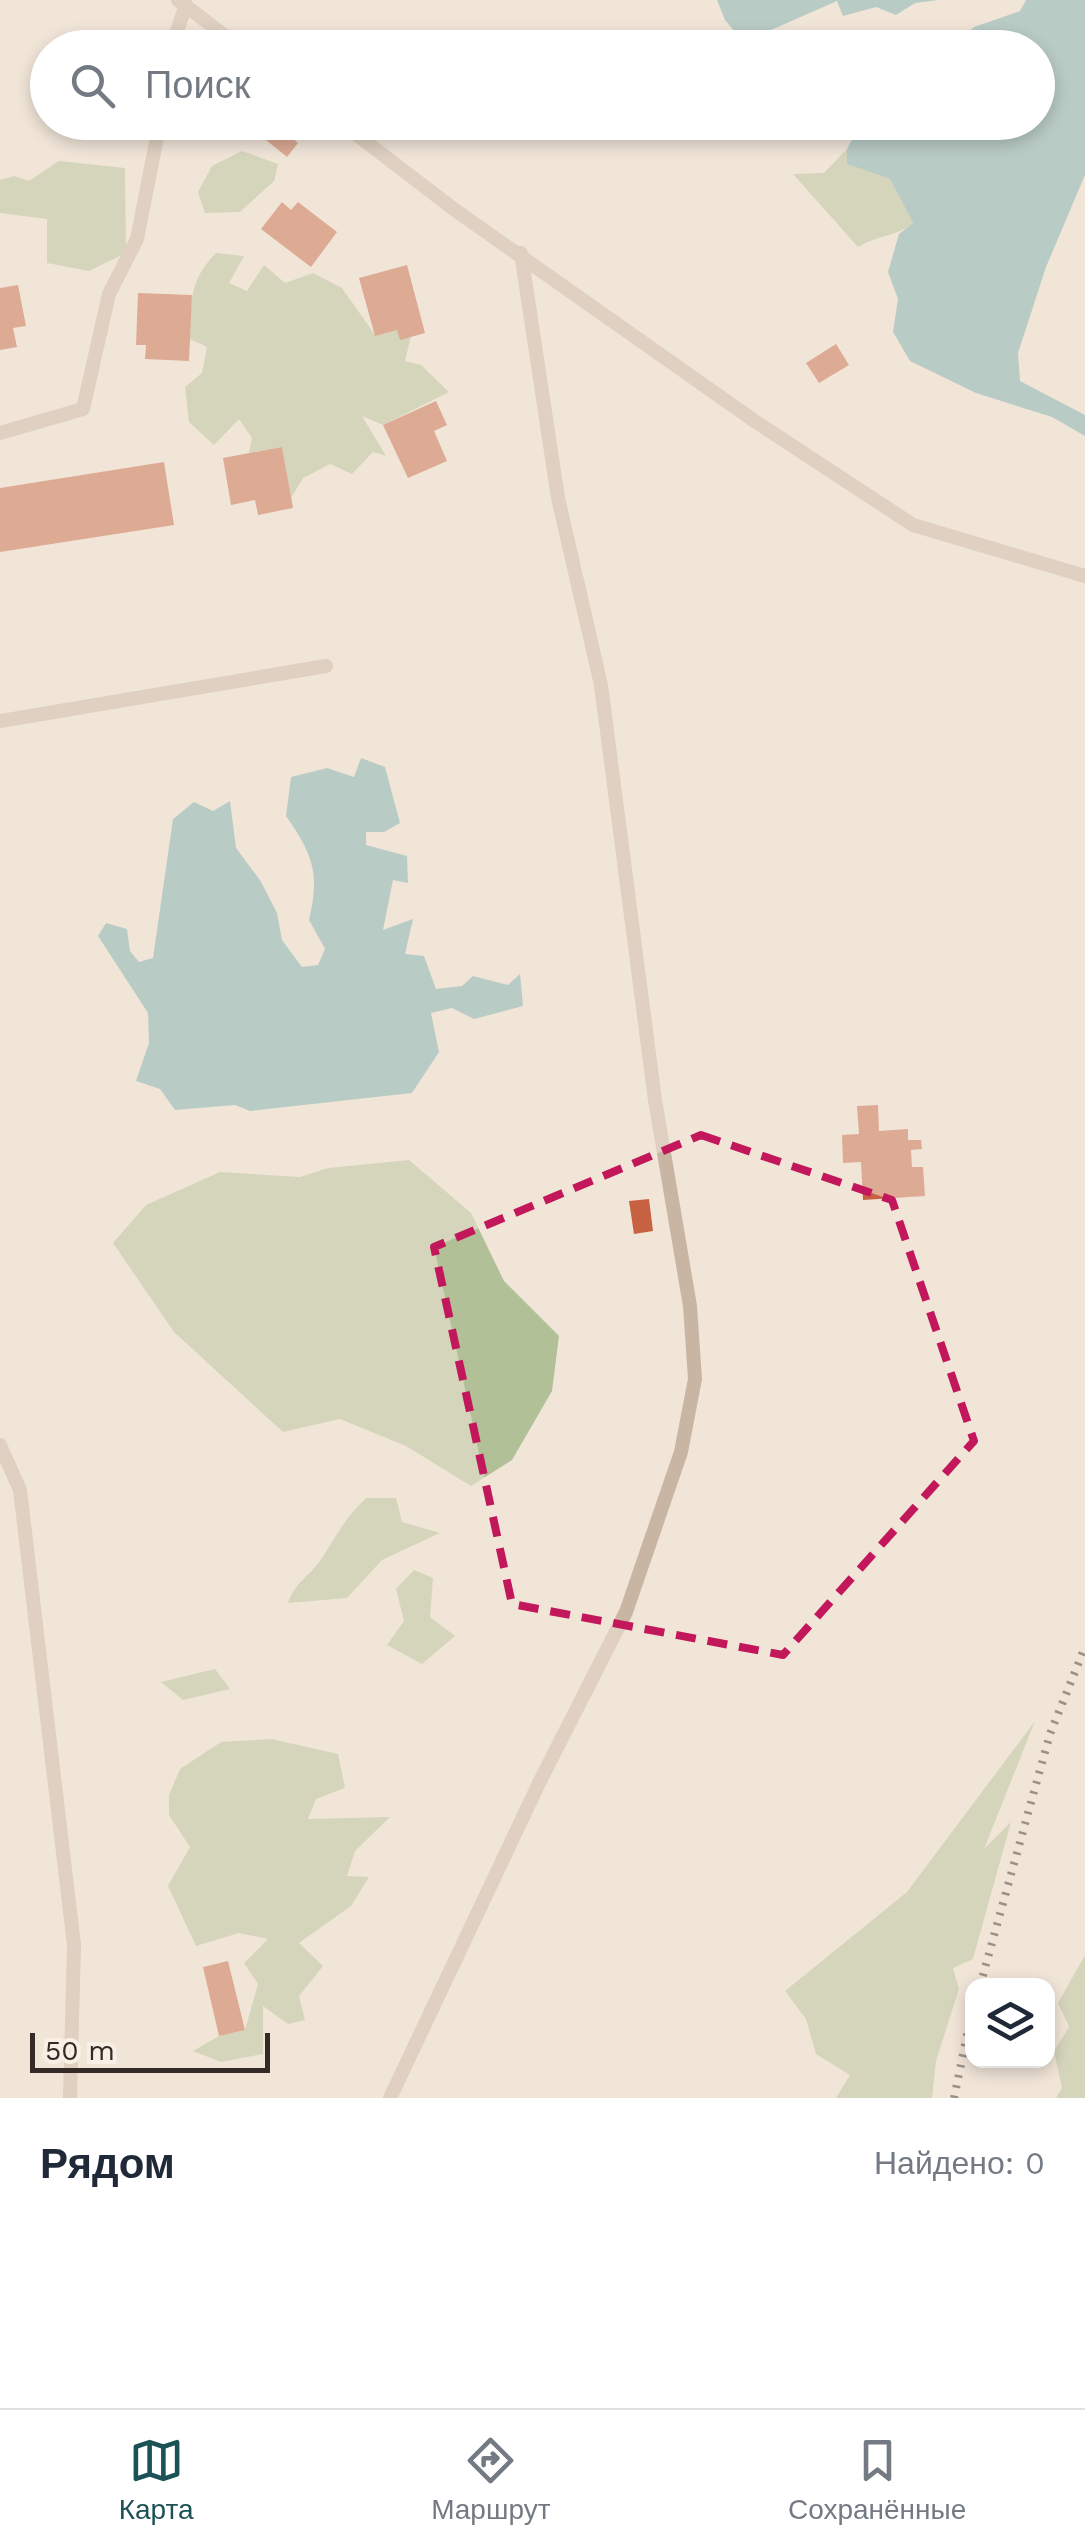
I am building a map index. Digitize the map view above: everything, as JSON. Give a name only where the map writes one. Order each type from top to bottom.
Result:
[{"type":"lane","points":[[175,30],[182,3],[217,30]]},
{"type":"lane","points":[[0,433],[83,409],[109,294],[137,239],[156,140]]},
{"type":"lane","points":[[364,140],[455,210],[520,252],[756,422],[914,525],[1085,576]]},
{"type":"lane","points":[[390,2098],[538,1783],[626,1612],[681,1452],[695,1379],[690,1306],[654,1100],[600,685],[558,498],[520,252]]},
{"type":"lane","points":[[0,721],[326,666]]},
{"type":"lane","points":[[0,1445],[20,1490],[70,1907],[74,1964],[70,2098]]},
{"type":"highlighted area","points":[[701,1135],[892,1200],[974,1441],[783,1655],[512,1604],[434,1247]]},
{"type":"green space","points":[[847,149],[848,164],[890,179],[913,223],[858,247],[793,174],[824,173]]},
{"type":"green space","points":[[242,151],[278,164],[274,181],[240,212],[205,213],[198,192],[212,166]]},
{"type":"green space","points":[[59,161],[125,168],[126,253],[89,271],[47,263],[47,219],[0,213],[0,180],[14,176],[29,181]]},
{"type":"green space","points":[[216,253],[244,256],[229,283],[247,291],[264,265],[285,283],[313,273],[342,288],[375,335],[397,330],[400,339],[411,336],[405,361],[421,365],[449,392],[383,425],[362,416],[386,456],[373,452],[352,474],[330,464],[303,478],[291,498],[282,447],[249,453],[252,438],[239,419],[214,445],[189,422],[185,387],[202,373],[207,347],[190,339],[193,292],[200,273]]},
{"type":"green space","points":[[409,1160],[471,1213],[504,1281],[559,1336],[552,1391],[512,1460],[471,1486],[406,1446],[340,1419],[283,1432],[174,1332],[113,1243],[146,1205],[220,1172],[300,1177],[328,1168]]},
{"type":"green space","points":[[366,1498],[396,1498],[402,1522],[440,1533],[382,1560],[347,1598],[288,1603],[346,1521]]},
{"type":"green space","points":[[414,1570],[433,1578],[430,1617],[455,1636],[422,1664],[387,1645],[404,1621],[396,1589]]},
{"type":"green space","points":[[215,1669],[230,1689],[183,1700],[161,1682]]},
{"type":"green space","points":[[1035,1721],[984,1849],[1011,1822],[973,1959],[953,1968],[959,1989],[936,2061],[932,2098],[836,2098],[850,2075],[816,2054],[806,2019],[785,1991],[907,1892]]},
{"type":"green space","points":[[271,1739],[338,1754],[345,1788],[316,1799],[308,1819],[390,1817],[355,1851],[347,1876],[369,1877],[351,1906],[299,1943],[323,1966],[299,1996],[305,2020],[288,2024],[263,2006],[263,2054],[221,2062],[193,2051],[219,2036],[245,2030],[258,1984],[244,1963],[268,1939],[239,1933],[196,1946],[168,1886],[190,1847],[169,1815],[169,1795],[180,1769],[221,1742]]},
{"type":"green space","points":[[1085,1955],[1085,2098],[1056,2098],[1062,2088],[1055,2049],[1069,2027],[1058,2003]]},
{"type":"water","points":[[717,0],[938,0],[915,3],[896,15],[876,7],[843,16],[837,1],[771,30],[733,30]]},
{"type":"water","points":[[1026,0],[1085,0],[1085,175],[1046,267],[1018,353],[1020,381],[1085,415],[1085,436],[1052,417],[976,393],[910,361],[893,332],[898,299],[888,272],[899,234],[913,223],[890,179],[847,164],[852,140],[1055,140],[1055,30],[971,30],[1020,11]]},
{"type":"water","points":[[361,758],[385,767],[400,823],[384,832],[366,832],[366,845],[407,856],[408,883],[393,880],[383,930],[413,919],[405,954],[424,956],[436,989],[462,986],[473,976],[508,985],[520,974],[523,1006],[474,1019],[452,1008],[431,1013],[439,1052],[412,1093],[250,1111],[235,1105],[175,1110],[160,1089],[136,1081],[149,1043],[148,1013],[98,936],[106,923],[127,929],[130,951],[139,962],[153,958],[173,819],[194,802],[213,811],[230,801],[236,848],[260,880],[277,913],[282,940],[302,967],[318,965],[325,949],[309,920],[314,889],[312,865],[286,816],[291,777],[327,768],[354,777]]},
{"type":"building","points":[[266,140],[294,140],[298,143],[287,157]]},
{"type":"building","points":[[282,202],[291,210],[298,202],[337,232],[311,267],[261,229]]},
{"type":"building","points":[[407,265],[425,333],[400,340],[397,330],[375,336],[359,278]]},
{"type":"building","points":[[18,285],[26,326],[13,328],[17,347],[0,350],[0,288]]},
{"type":"building","points":[[138,293],[192,295],[189,361],[145,359],[146,345],[136,345]]},
{"type":"building","points":[[836,344],[849,365],[819,383],[806,363]]},
{"type":"building","points":[[436,401],[447,425],[434,431],[447,461],[408,478],[383,425]]},
{"type":"building","points":[[282,447],[293,508],[258,515],[255,500],[231,505],[223,458]]},
{"type":"building","points":[[164,462],[174,525],[0,552],[0,488]]},
{"type":"building","points":[[878,1105],[879,1131],[908,1129],[908,1140],[921,1140],[922,1149],[911,1150],[912,1167],[923,1167],[925,1196],[863,1200],[861,1162],[843,1163],[842,1135],[859,1134],[857,1106]]},
{"type":"building","points":[[649,1199],[653,1231],[634,1234],[629,1201]]},
{"type":"building","points":[[228,1961],[245,2030],[219,2036],[203,1967]]},
{"type":"railway","points":[[982,1978],[1050,1734],[1085,1647]]},
{"type":"railway","points":[[954,2098],[965,2045]]}]
